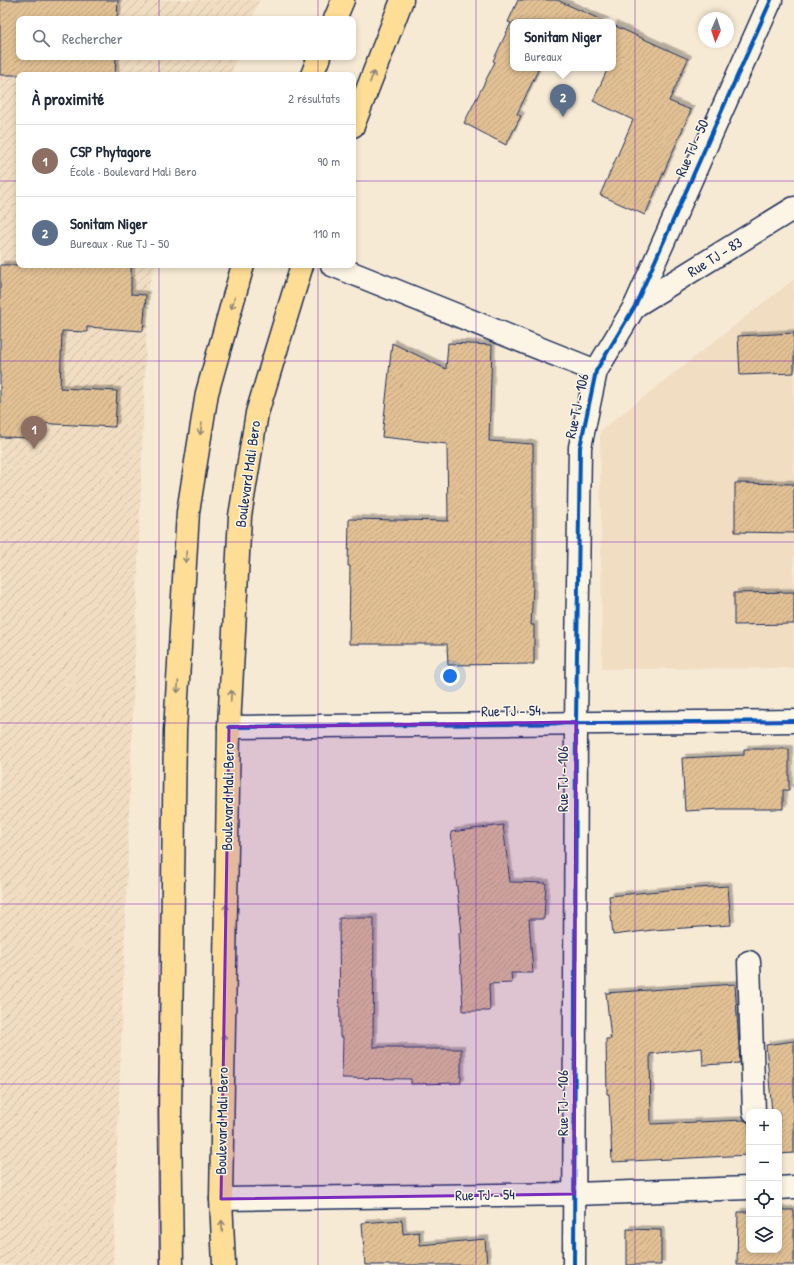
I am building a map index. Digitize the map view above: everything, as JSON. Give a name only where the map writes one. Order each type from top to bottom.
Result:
[{"type":"main road","points":[[336,16],[343,0]]},
{"type":"main road","points":[[356,118],[402,0]]},
{"type":"main road","points":[[313,72],[318,60]]},
{"type":"main road","points":[[172,1265],[170,1112],[175,731],[188,512],[207,393],[242,268]]},
{"type":"main road","name":"Boulevard Mali Bero","points":[[224,1265],[221,1199],[229,727],[240,516],[257,413],[301,268]]},
{"type":"street","name":"Rue TJ - 50","points":[[635,306],[770,0]]},
{"type":"street","name":"Rue TJ - 83","points":[[635,306],[794,208]]},
{"type":"street","points":[[339,268],[596,371]]},
{"type":"street","name":"Rue TJ - 106","points":[[574,1265],[576,722],[580,447],[596,371],[635,306]]},
{"type":"street","name":"Rue TJ - 54","points":[[229,727],[576,722],[794,721]]},
{"type":"street","points":[[749,962],[754,1109]]},
{"type":"street","points":[[782,1188],[794,1187]]},
{"type":"street","name":"Rue TJ - 54","points":[[221,1199],[574,1194],[746,1188]]},
{"type":"highlighted area","points":[[576,722],[574,1194],[221,1199],[229,727]]},
{"type":"shaded area","points":[[0,0],[259,0],[253,16],[16,16],[16,60],[236,60],[231,72],[16,72],[16,268],[155,268],[148,286],[113,1265],[0,1265]]},
{"type":"shaded area","points":[[794,279],[794,668],[602,669],[600,431]]},
{"type":"building","points":[[0,0],[118,0],[117,16],[16,16],[16,60],[116,60],[115,72],[16,72],[16,75],[0,75]]},
{"type":"building","points":[[518,0],[557,0],[599,19],[510,19],[510,23],[508,22]]},
{"type":"building","points":[[510,25],[510,71],[538,71],[517,114],[521,116],[506,145],[464,123],[495,62],[493,61]]},
{"type":"building","points":[[616,26],[688,59],[669,101],[691,110],[645,215],[600,195],[633,120],[593,101],[607,71],[616,71]]},
{"type":"building","points":[[0,265],[16,265],[16,268],[131,268],[131,294],[146,295],[143,331],[87,327],[87,332],[62,331],[60,388],[117,391],[115,427],[34,423],[34,438],[0,437]]},
{"type":"building","points":[[794,333],[794,373],[740,375],[738,336]]},
{"type":"building","points":[[392,343],[446,369],[448,343],[492,345],[489,441],[533,444],[533,587],[531,625],[534,625],[534,664],[448,665],[447,644],[349,644],[349,519],[448,521],[447,444],[382,437]]},
{"type":"building","points":[[735,483],[794,484],[794,533],[735,532]]},
{"type":"building","points":[[794,592],[794,624],[734,625],[734,593]]},
{"type":"building","points":[[744,749],[789,749],[789,790],[783,790],[783,809],[721,809],[685,811],[682,758],[744,755]]},
{"type":"building","points":[[503,825],[510,882],[546,883],[544,919],[529,919],[533,973],[511,973],[512,983],[489,984],[490,1011],[463,1011],[459,933],[462,933],[451,832]]},
{"type":"building","points":[[728,886],[731,925],[653,930],[613,935],[609,896]]},
{"type":"building","points":[[339,918],[374,918],[373,1047],[404,1047],[404,1049],[461,1049],[461,1083],[411,1084],[411,1079],[342,1078],[343,1037],[340,1037]]},
{"type":"building","points":[[735,984],[740,1063],[703,1065],[702,1048],[650,1054],[651,1124],[744,1120],[746,1121],[746,1155],[612,1162],[609,1094],[607,1094],[606,1039],[611,1039],[606,993]]},
{"type":"building","points":[[794,1041],[794,1153],[782,1154],[782,1109],[772,1109],[766,1045]]},
{"type":"building","points":[[782,1210],[794,1210],[794,1265],[737,1265],[738,1212],[746,1212],[746,1253],[782,1253]]},
{"type":"building","points":[[402,1220],[403,1234],[419,1232],[420,1245],[485,1239],[487,1265],[365,1265],[362,1223]]},
{"type":"building","points":[[627,1229],[661,1230],[661,1265],[627,1265]]},
{"type":"cycle path","points":[[574,1265],[576,722],[580,447],[596,371],[635,306],[771,0]]},
{"type":"cycle path","points":[[229,727],[794,721]]},
{"type":"place","name":"Sonitam Niger","points":[[563,117]]},
{"type":"place","name":"CSP Phytagore","points":[[34,449]]}]
